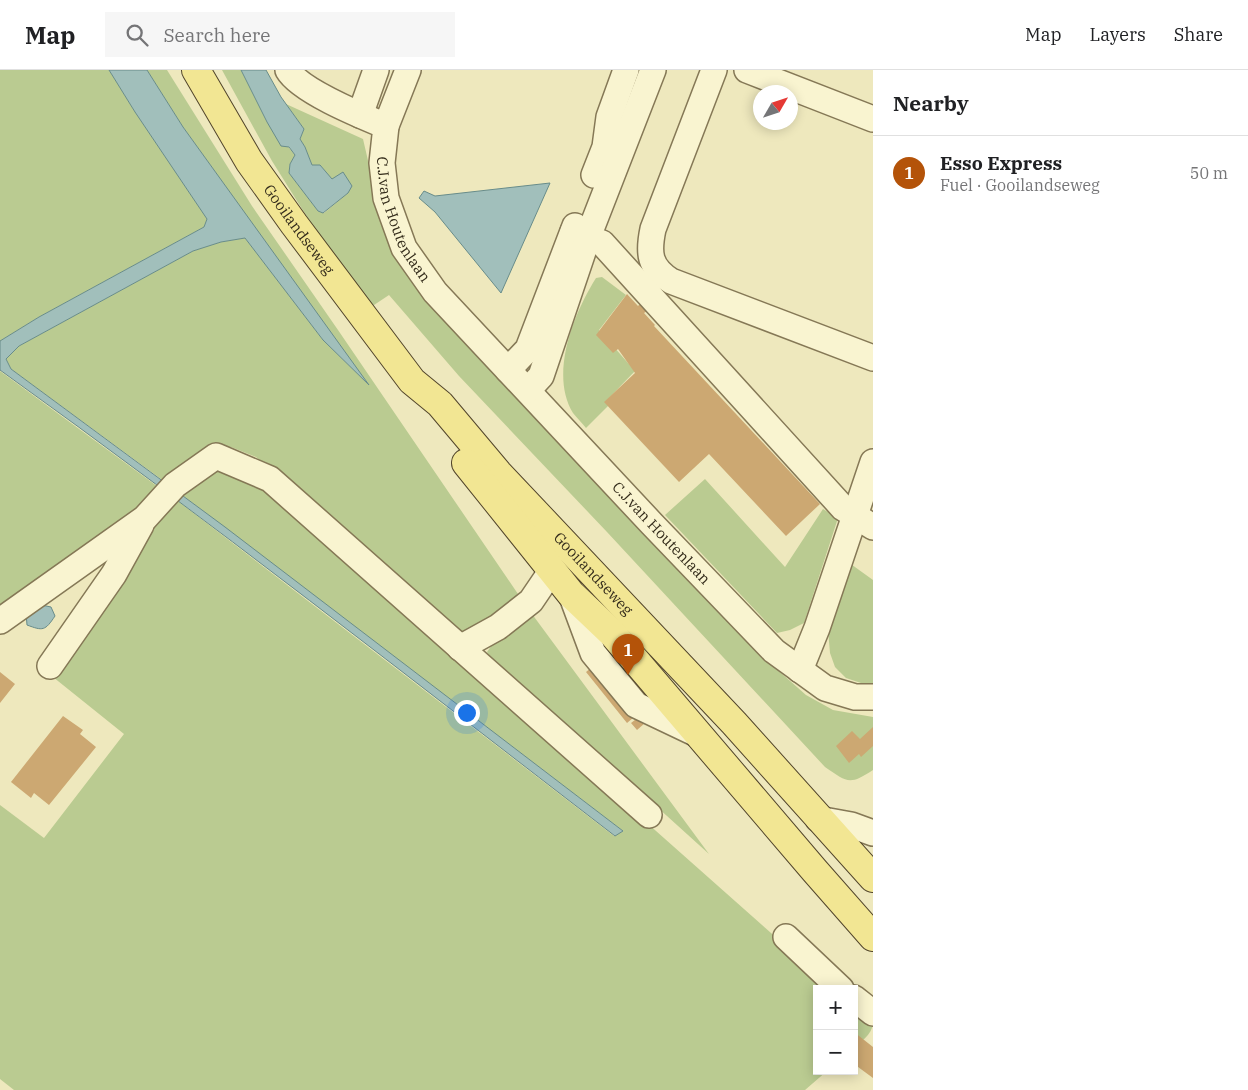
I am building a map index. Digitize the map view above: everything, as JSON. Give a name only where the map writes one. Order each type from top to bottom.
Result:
[{"type":"main road","name":"Gooilandseweg","points":[[196,70],[249,161],[412,381],[427,414],[571,594],[612,633],[873,937]]},
{"type":"main road","name":"Gooilandseweg","points":[[412,381],[440,404],[498,474],[734,723],[873,878]]},
{"type":"street","points":[[288,70],[298,82],[307,88],[360,116],[386,126]]},
{"type":"street","points":[[360,116],[376,70]]},
{"type":"street","name":"C.J.van Houtenlaan","points":[[408,70],[386,126],[382,163],[386,198],[404,248],[435,292],[774,651],[825,688],[855,697],[873,697]]},
{"type":"street","points":[[528,390],[541,376],[605,147],[609,117],[626,70]]},
{"type":"street","points":[[508,370],[528,349],[653,70]]},
{"type":"street","points":[[714,70],[653,229],[650,246],[655,267],[671,281],[873,358]]},
{"type":"street","points":[[747,70],[873,119]]},
{"type":"street","points":[[580,235],[602,243],[857,517]]},
{"type":"street","points":[[0,621],[146,518],[171,491],[216,456],[270,479],[649,815]]},
{"type":"street","points":[[800,670],[818,628],[857,517],[873,462]]},
{"type":"street","points":[[50,666],[114,574],[146,518]]},
{"type":"street","name":"Gooilandseweg","points":[[460,648],[498,627],[531,601],[552,570]]},
{"type":"street","points":[[818,818],[850,825],[873,833]]},
{"type":"street","points":[[786,937],[837,985]]},
{"type":"street","points":[[858,1001],[873,1013]]},
{"type":"green space","points":[[0,70],[109,70],[207,219],[204,227],[39,317],[0,341]]},
{"type":"green space","points":[[147,70],[167,70],[252,206],[518,594],[512,606],[464,633],[458,630],[256,457],[231,447],[214,447],[165,482],[11,369],[6,359],[19,346],[193,251],[221,242],[245,238],[323,340],[366,382],[183,127]]},
{"type":"green space","points":[[222,70],[241,70],[267,122],[295,155],[290,164],[289,173],[318,211],[324,213],[348,193],[332,180],[320,165],[312,165],[300,139],[304,129],[286,104],[363,139],[376,195],[430,302],[773,666],[806,695],[833,710],[873,717],[873,770],[853,780],[848,780],[825,767],[459,376],[389,295],[371,307],[317,233],[272,161]]},
{"type":"green space","points":[[602,277],[626,295],[599,330],[635,371],[607,400],[610,404],[586,428],[573,413],[566,397],[563,380],[564,362],[567,344],[580,308],[596,278]]},
{"type":"green space","points":[[0,371],[161,489],[151,500],[48,571],[0,609]]},
{"type":"green space","points":[[219,469],[256,476],[829,985],[813,985],[813,1075],[822,1075],[805,1090],[14,1090],[0,1079],[0,805],[44,838],[124,734],[53,677],[174,498],[614,836],[623,831],[178,492]]},
{"type":"green space","points":[[705,479],[785,567],[823,509],[838,518],[804,623],[790,630],[777,633],[665,515]]},
{"type":"green space","points":[[848,562],[873,580],[873,683],[861,683],[846,678],[835,667],[830,653],[828,630]]},
{"type":"green space","points":[[532,614],[709,854],[488,654],[487,652],[494,642]]},
{"type":"green space","points":[[858,1009],[873,1021],[871,1030],[858,1044]]},
{"type":"water","points":[[109,70],[147,70],[183,127],[369,385],[323,340],[245,238],[221,242],[193,251],[19,346],[6,359],[11,369],[225,527],[623,831],[615,836],[233,542],[0,370],[0,341],[39,317],[204,227],[207,219]]},
{"type":"water","points":[[241,70],[266,70],[281,97],[304,129],[300,139],[312,165],[320,165],[332,179],[343,172],[352,186],[348,193],[323,213],[318,211],[289,173],[290,164],[295,155],[289,147],[281,146]]},
{"type":"water","points":[[550,183],[501,293],[435,212],[419,198],[424,191],[435,196]]},
{"type":"water","points":[[37,604],[51,607],[55,616],[49,625],[40,629],[27,625],[26,613]]},
{"type":"building","points":[[627,294],[638,306],[640,304],[647,311],[644,313],[654,326],[820,504],[786,536],[709,454],[679,482],[604,402],[635,373],[618,349],[613,353],[596,335]]},
{"type":"building","points":[[610,652],[642,692],[640,712],[627,723],[586,672]]},
{"type":"building","points":[[0,672],[15,684],[0,703]]},
{"type":"building","points":[[63,716],[83,730],[80,734],[96,747],[49,805],[34,793],[31,798],[11,782]]},
{"type":"building","points":[[640,716],[645,723],[637,730],[631,723]]},
{"type":"building","points":[[873,727],[873,746],[861,757],[859,754],[849,763],[836,746],[852,731],[860,739]]},
{"type":"building","points":[[858,1035],[873,1047],[873,1078],[858,1067]]},
{"type":"place","name":"Esso Express","points":[[628,675]]}]
